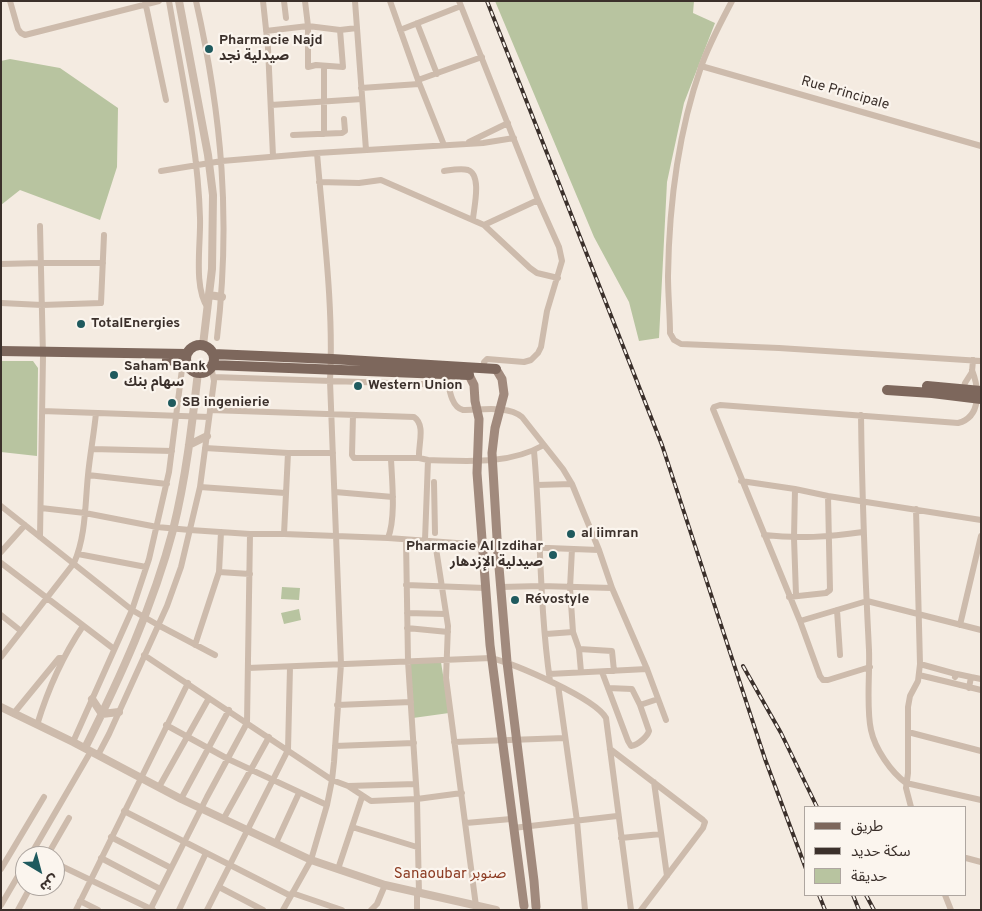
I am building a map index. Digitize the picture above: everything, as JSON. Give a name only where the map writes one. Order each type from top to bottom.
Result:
[{"type":"main road","points":[[185,359],[193,346],[203,345],[213,354],[212,366]]},
{"type":"main road","points":[[1,351],[185,359]]},
{"type":"main road","points":[[1,356],[43,353]]},
{"type":"main road","points":[[213,354],[469,375],[474,385],[480,429],[477,461],[485,588],[501,740],[522,880],[521,908],[530,905],[537,908]]},
{"type":"main road","points":[[185,359],[190,369],[198,372],[207,370],[212,366],[243,368],[331,364],[484,368],[496,369],[501,376],[504,388],[494,436],[492,461],[507,662],[537,908]]},
{"type":"main road","points":[[888,387],[979,395]]},
{"type":"street","points":[[10,1],[18,29],[21,33],[25,34],[159,1]]},
{"type":"street","points":[[169,1],[197,165],[200,218],[200,288],[203,301],[208,308]]},
{"type":"street","points":[[179,1],[210,163],[213,195],[209,295],[203,345]]},
{"type":"street","points":[[196,1],[212,83],[222,161],[224,221],[222,296],[217,338]]},
{"type":"street","points":[[262,1],[266,31],[273,156]]},
{"type":"street","points":[[284,1],[286,18]]},
{"type":"street","points":[[305,1],[308,26],[308,68],[315,65],[343,67],[340,30]]},
{"type":"street","points":[[355,1],[366,150]]},
{"type":"street","points":[[390,1],[444,145]]},
{"type":"street","points":[[732,1],[702,66],[684,127],[672,211],[668,277],[670,333],[674,340],[681,344],[779,348],[981,361]]},
{"type":"street","points":[[146,3],[166,100]]},
{"type":"street","points":[[400,30],[460,4],[538,200],[562,254],[558,278],[547,311],[541,347],[536,356],[524,362],[487,359],[484,362],[484,368]]},
{"type":"street","points":[[417,23],[437,74]]},
{"type":"street","points":[[266,31],[308,26],[340,30],[357,28]]},
{"type":"street","points":[[361,88],[419,82],[482,57]]},
{"type":"street","points":[[324,66],[324,134]]},
{"type":"street","name":"Rue Principale","points":[[702,66],[981,146]]},
{"type":"street","points":[[271,105],[362,99]]},
{"type":"street","points":[[293,135],[344,133],[344,119]]},
{"type":"street","points":[[468,143],[508,123]]},
{"type":"street","points":[[161,170],[273,156],[491,142],[514,138]]},
{"type":"street","points":[[283,910],[311,860],[327,805],[332,780],[341,664],[331,414],[331,364],[316,153]]},
{"type":"street","points":[[444,171],[466,170],[475,177],[472,219]]},
{"type":"street","points":[[319,182],[352,183],[381,180],[484,225],[530,268],[558,278]]},
{"type":"street","points":[[484,225],[538,200]]},
{"type":"street","points":[[40,226],[43,353],[40,537]]},
{"type":"street","points":[[1,303],[42,305],[101,304],[104,235]]},
{"type":"street","points":[[1,264],[41,262],[103,263]]},
{"type":"street","points":[[209,295],[222,296]]},
{"type":"street","points":[[73,742],[132,610],[146,567],[166,484],[185,359]]},
{"type":"street","points":[[870,666],[828,680],[823,680],[820,676],[793,596],[764,536],[741,481],[713,412],[714,407],[716,405],[958,423],[971,416],[979,395],[972,370],[973,360]]},
{"type":"street","points":[[36,846],[91,752],[119,712],[175,584],[200,487],[214,377],[212,366]]},
{"type":"street","points":[[963,393],[964,383],[972,370]]},
{"type":"street","points":[[91,752],[102,714],[144,617],[173,528],[189,446],[198,372]]},
{"type":"street","points":[[446,373],[456,406],[460,409],[500,410],[520,415],[572,484],[600,550],[612,588],[647,669],[666,720]]},
{"type":"street","points":[[214,377],[449,385]]},
{"type":"street","points":[[42,411],[176,416],[193,416],[209,413],[353,414],[409,417],[418,419],[421,429],[419,458]]},
{"type":"street","points":[[1,657],[74,563],[78,554],[86,513],[88,475],[96,413]]},
{"type":"street","points":[[353,414],[352,455],[354,458],[492,461],[534,451],[544,446]]},
{"type":"street","points":[[861,415],[863,532],[870,666],[870,722],[873,737],[883,757],[906,783],[981,800]]},
{"type":"street","points":[[189,446],[207,436]]},
{"type":"street","points":[[205,448],[288,453],[333,453]]},
{"type":"street","points":[[92,449],[172,451]]},
{"type":"street","points":[[534,451],[542,586],[550,678]]},
{"type":"street","points":[[284,534],[288,453]]},
{"type":"street","points":[[388,538],[393,497],[391,459]]},
{"type":"street","points":[[425,540],[428,460]]},
{"type":"street","points":[[88,475],[166,484]]},
{"type":"street","points":[[741,481],[795,488],[862,502],[981,520]]},
{"type":"street","points":[[434,482],[435,533]]},
{"type":"street","points":[[537,485],[572,484]]},
{"type":"street","points":[[200,487],[285,493]]},
{"type":"street","points":[[793,596],[795,488]]},
{"type":"street","points":[[335,492],[393,497]]},
{"type":"street","points":[[793,596],[826,593],[830,590],[828,496]]},
{"type":"street","points":[[1,506],[132,610],[158,626],[215,655]]},
{"type":"street","points":[[41,508],[86,513],[190,530],[250,534],[388,538],[498,546],[600,550]]},
{"type":"street","points":[[911,806],[906,793],[909,702],[919,675],[920,664],[916,509]]},
{"type":"street","points":[[426,510],[435,511]]},
{"type":"street","points":[[1,552],[25,525]]},
{"type":"street","points":[[195,645],[219,572],[221,532]]},
{"type":"street","points":[[764,536],[794,538],[863,532]]},
{"type":"street","points":[[65,867],[91,878],[151,909],[201,808],[247,723],[250,534]]},
{"type":"street","points":[[960,625],[981,536]]},
{"type":"street","points":[[406,540],[408,661],[417,799],[417,910]]},
{"type":"street","points":[[435,542],[448,632],[446,678],[476,906]]},
{"type":"street","points":[[572,549],[570,588],[573,632],[579,650],[581,672]]},
{"type":"street","points":[[78,554],[146,567]]},
{"type":"street","points":[[1,564],[114,649]]},
{"type":"street","points":[[219,572],[250,574]]},
{"type":"street","points":[[406,585],[485,588]]},
{"type":"street","points":[[501,587],[612,588]]},
{"type":"street","points":[[800,621],[867,601],[981,630]]},
{"type":"street","points":[[837,610],[840,655]]},
{"type":"street","points":[[407,613],[446,614]]},
{"type":"street","points":[[1,615],[21,632]]},
{"type":"street","points":[[37,724],[49,689],[64,658],[83,626]]},
{"type":"street","points":[[407,628],[448,632]]},
{"type":"street","points":[[546,634],[573,632]]},
{"type":"street","points":[[579,650],[612,651],[614,671]]},
{"type":"street","points":[[144,655],[332,780],[348,786],[362,797],[371,801],[417,799],[462,793]]},
{"type":"street","points":[[14,713],[57,659],[60,657],[64,658]]},
{"type":"street","points":[[248,668],[491,658],[550,678],[558,686],[599,709],[606,718],[617,816],[631,910]]},
{"type":"street","points":[[920,664],[981,679]]},
{"type":"street","points":[[207,910],[288,750],[290,667]]},
{"type":"street","points":[[550,678],[581,672],[647,669]]},
{"type":"street","points":[[602,672],[618,717],[630,744],[631,746],[635,745],[645,738],[649,731],[640,705],[632,689],[608,688]]},
{"type":"street","points":[[953,684],[956,674]]},
{"type":"street","points":[[919,675],[981,690]]},
{"type":"street","points":[[969,688],[971,677]]},
{"type":"street","points":[[76,910],[166,725],[188,684]]},
{"type":"street","points":[[558,686],[577,821],[584,910]]},
{"type":"street","points":[[159,787],[209,698]]},
{"type":"street","points":[[92,699],[102,714]]},
{"type":"street","points":[[640,705],[658,699]]},
{"type":"street","points":[[338,705],[411,702]]},
{"type":"street","points":[[1,707],[73,742],[181,799],[311,860],[386,886],[496,910]]},
{"type":"street","points":[[181,799],[229,710]]},
{"type":"street","points":[[102,714],[119,712]]},
{"type":"street","points":[[606,718],[618,717]]},
{"type":"street","points":[[166,725],[272,781],[327,805]]},
{"type":"street","points":[[908,732],[981,751]]},
{"type":"street","points":[[224,818],[269,737]]},
{"type":"street","points":[[454,742],[565,738]]},
{"type":"street","points":[[335,746],[414,743]]},
{"type":"street","points":[[610,749],[705,822],[703,828],[641,910]]},
{"type":"street","points":[[654,782],[667,876]]},
{"type":"street","points":[[348,786],[416,784]]},
{"type":"street","points":[[276,843],[299,793]]},
{"type":"street","points":[[338,869],[362,797]]},
{"type":"street","points":[[1,869],[44,798]]},
{"type":"street","points":[[124,811],[291,894],[321,907],[342,910]]},
{"type":"street","points":[[466,824],[512,823],[527,826],[617,816]]},
{"type":"street","points":[[53,846],[69,818]]},
{"type":"street","points":[[352,827],[417,847]]},
{"type":"street","points":[[621,838],[661,834]]},
{"type":"street","points":[[111,837],[171,868]]},
{"type":"street","points":[[179,910],[206,853]]},
{"type":"street","points":[[101,858],[160,889]]},
{"type":"street","points":[[967,858],[981,862]]},
{"type":"street","points":[[1,905],[15,881]]},
{"type":"street","points":[[371,910],[377,904],[386,886]]},
{"type":"street","points":[[218,887],[263,910]]},
{"type":"street","points":[[18,910],[26,896]]},
{"type":"street","points":[[945,896],[951,910]]},
{"type":"street","points":[[80,901],[98,910]]},
{"type":"green space","points":[[495,1],[694,1],[693,13],[715,23],[684,103],[667,182],[659,338],[639,341],[629,302],[594,237]]},
{"type":"green space","points":[[10,59],[60,68],[118,108],[117,167],[100,220],[20,190],[1,205],[1,61]]},
{"type":"green space","points":[[1,361],[33,361],[38,368],[37,456],[1,452]]},
{"type":"green space","points":[[282,587],[300,588],[299,600],[281,599]]},
{"type":"green space","points":[[299,609],[301,620],[284,624],[281,613]]},
{"type":"green space","points":[[410,661],[441,662],[449,713],[413,718]]},
{"type":"railway","points":[[487,1],[662,445],[765,759],[804,864]]},
{"type":"railway","points":[[743,666],[781,733],[817,806]]},
{"type":"railway","points":[[819,896],[825,910]]},
{"type":"railway","points":[[853,896],[859,910]]},
{"type":"railway","points":[[867,896],[874,910]]},
{"type":"place","name":"Pharmacie Najd صيدلية نجد","points":[[209,49]]},
{"type":"place","name":"TotalEnergies","points":[[81,324]]},
{"type":"place","name":"Saham Bank سهام بنك","points":[[114,375]]},
{"type":"place","name":"Western Union","points":[[358,386]]},
{"type":"place","name":"SB ingenierie","points":[[172,403]]},
{"type":"place","name":"al iimran","points":[[571,534]]},
{"type":"place","name":"Pharmacie Al Izdihar صيدلية الإزدهار","points":[[553,555]]},
{"type":"place","name":"Révostyle","points":[[515,600]]},
{"type":"district","name":"Sanaoubar صنوبر","points":[[450,875]]}]
